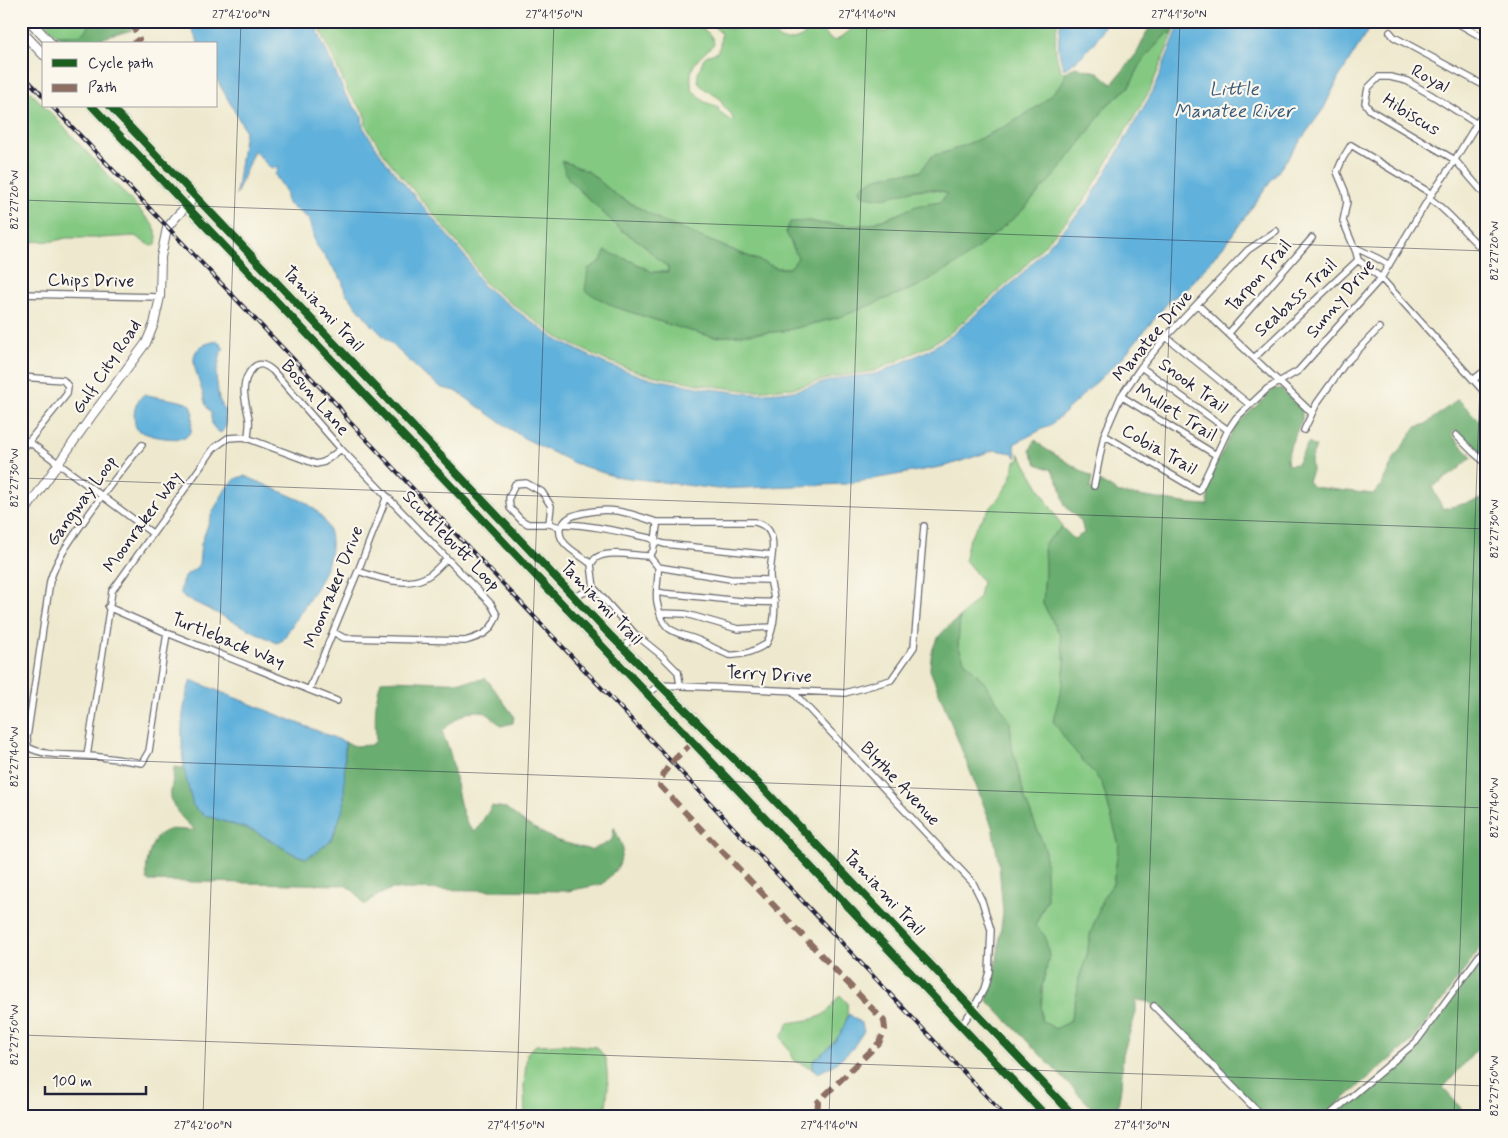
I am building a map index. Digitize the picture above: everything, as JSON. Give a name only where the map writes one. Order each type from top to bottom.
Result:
[{"type":"main road","points":[[30,21],[49,42]]},
{"type":"main road","points":[[21,31],[42,53]]},
{"type":"main road","name":"Tamiami Trail","points":[[94,108],[1047,1117]]},
{"type":"main road","name":"Tamiami Trail","points":[[112,108],[574,597],[762,787],[1075,1117]]},
{"type":"street","points":[[1454,21],[1487,40]]},
{"type":"street","points":[[1390,32],[1394,37],[1487,87]]},
{"type":"street","name":"Royal","points":[[1368,88],[1379,77],[1390,77],[1406,81],[1477,124]]},
{"type":"street","name":"Hibiscus","points":[[1368,88],[1366,103],[1370,110],[1455,160]]},
{"type":"street","name":"Sunny Drive","points":[[1199,491],[1228,430],[1236,418],[1267,389],[1298,371],[1381,278],[1487,107]]},
{"type":"street","points":[[1477,124],[1487,136]]},
{"type":"street","points":[[1487,257],[1480,244],[1431,196],[1351,145],[1337,172],[1347,202],[1342,221],[1358,260],[1381,278],[1487,395]]},
{"type":"street","points":[[1455,160],[1487,197]]},
{"type":"street","name":"Gulf City Road","points":[[21,518],[93,414],[146,343],[154,324],[160,297],[161,257],[167,228],[196,196]]},
{"type":"street","name":"Manatee Drive","points":[[1094,486],[1104,435],[1121,396],[1141,367],[1166,337],[1248,250],[1276,231]]},
{"type":"street","name":"Tarpon Trail","points":[[1229,333],[1312,238]]},
{"type":"street","points":[[1354,247],[1388,265]]},
{"type":"street","name":"Seabass Trail","points":[[1254,358],[1358,260]]},
{"type":"street","name":"Chips Drive","points":[[21,294],[160,297]]},
{"type":"street","points":[[1198,305],[1312,413]]},
{"type":"street","points":[[1304,430],[1317,403],[1344,365],[1379,328]]},
{"type":"street","points":[[1166,337],[1250,405]]},
{"type":"street","name":"Bosun Lane","points":[[248,439],[249,422],[244,386],[247,375],[256,366],[261,364],[267,366],[273,372],[341,450]]},
{"type":"street","name":"Snook Trail","points":[[1141,367],[1228,430]]},
{"type":"street","points":[[1473,380],[1487,370]]},
{"type":"street","points":[[21,376],[63,380],[68,386],[68,394],[21,451]]},
{"type":"street","name":"Mullet Trail","points":[[1121,396],[1216,455]]},
{"type":"street","points":[[385,415],[394,406]]},
{"type":"street","name":"Cobia Trail","points":[[1104,435],[1199,491]]},
{"type":"street","points":[[1456,435],[1487,464]]},
{"type":"street","name":"Moonraker Way","points":[[87,756],[108,607],[112,591],[214,448],[228,438],[244,437],[316,464],[324,462],[341,450]]},
{"type":"street","points":[[28,441],[152,533]]},
{"type":"street","name":"Gangway Loop","points":[[142,445],[101,495],[64,549],[54,569],[50,581],[27,737],[28,747],[35,751],[142,762],[148,751],[168,633]]},
{"type":"street","name":"Scuttlebutt Loop","points":[[332,632],[344,638],[465,641],[478,638],[487,633],[494,625],[497,615],[491,604],[341,450]]},
{"type":"street","points":[[549,524],[551,506],[542,492],[526,483],[515,484],[509,498],[510,508],[521,520],[528,524],[562,525],[579,524],[650,538],[664,544],[772,555]]},
{"type":"street","name":"Moonraker Drive","points":[[309,690],[387,496]]},
{"type":"street","points":[[658,567],[657,601],[666,625],[674,633],[702,642],[729,654],[735,655],[749,652],[766,644],[769,640],[772,626],[775,602],[770,580],[773,544],[770,531],[761,524],[754,522],[656,522],[609,509],[573,515],[567,518],[562,525],[559,533],[560,539],[591,564],[594,588],[635,634],[678,672],[680,686]]},
{"type":"street","points":[[649,556],[653,551],[656,522]]},
{"type":"street","name":"Terry Drive","points":[[660,685],[845,692],[891,680],[914,648],[924,526]]},
{"type":"street","points":[[591,564],[597,557],[606,555],[649,556],[658,567],[730,579],[770,580]]},
{"type":"street","points":[[358,571],[379,578],[410,582],[435,572],[446,559]]},
{"type":"street","points":[[574,597],[594,588]]},
{"type":"street","points":[[657,592],[728,600],[775,602]]},
{"type":"street","name":"Turtleback Way","points":[[108,607],[337,701]]},
{"type":"street","points":[[660,613],[686,614],[738,629],[772,626]]},
{"type":"street","points":[[623,648],[635,634]]},
{"type":"street","points":[[648,694],[660,685]]},
{"type":"street","name":"Blythe Avenue","points":[[792,691],[973,884],[982,901],[990,930],[989,972],[984,989],[961,1026]]},
{"type":"street","points":[[1327,1117],[1416,1042],[1487,945]]},
{"type":"street","points":[[1154,1006],[1264,1117]]},
{"type":"green space","points":[[43,21],[88,21],[89,27],[80,35],[56,35]]},
{"type":"green space","points":[[88,21],[127,21],[132,30],[89,42],[63,42],[56,35],[80,35],[89,27]]},
{"type":"green space","points":[[319,21],[674,21],[678,26],[689,24],[701,28],[708,33],[714,44],[695,63],[691,74],[692,90],[705,102],[718,107],[719,112],[733,121],[731,113],[724,107],[719,98],[701,86],[698,78],[704,58],[717,52],[720,46],[721,33],[708,21],[715,21],[732,29],[751,23],[776,21],[775,33],[783,41],[801,37],[815,26],[819,26],[829,38],[835,41],[856,27],[860,26],[885,32],[894,26],[915,27],[914,21],[1058,21],[1055,40],[1056,54],[1062,72],[1067,71],[1062,84],[1040,105],[1010,124],[977,140],[932,156],[920,172],[898,173],[877,198],[921,190],[948,193],[941,202],[916,206],[871,224],[853,226],[809,221],[786,232],[798,258],[790,268],[777,268],[666,223],[616,195],[589,172],[569,180],[621,230],[643,244],[657,259],[668,267],[668,272],[652,272],[631,261],[615,307],[714,337],[784,331],[839,317],[916,287],[963,260],[1021,212],[1059,170],[1106,106],[1129,87],[1143,60],[1168,32],[1173,34],[1150,90],[1084,202],[1017,275],[949,334],[927,347],[875,371],[839,376],[793,388],[751,391],[704,385],[645,374],[607,361],[557,337],[484,283],[470,258],[388,160],[366,126],[365,114],[349,94],[321,31]]},
{"type":"green space","points":[[786,21],[803,21],[797,32],[779,34]]},
{"type":"green space","points":[[1156,21],[1178,21],[1173,34],[1168,32],[1143,60],[1129,87],[1106,106],[1059,170],[1021,212],[963,260],[916,287],[840,317],[784,331],[714,337],[615,307],[585,291],[588,269],[601,261],[605,251],[652,272],[668,272],[668,267],[657,259],[643,244],[621,230],[569,180],[561,161],[589,172],[616,195],[666,223],[777,268],[790,268],[798,258],[786,232],[790,222],[809,221],[853,226],[871,224],[916,206],[941,202],[947,193],[937,190],[919,189],[878,198],[862,195],[860,189],[873,179],[898,173],[920,172],[932,156],[977,140],[1010,124],[1040,105],[1062,84],[1067,71],[1075,67],[1098,72],[1112,84],[1137,53],[1150,26]]},
{"type":"green space","points":[[21,82],[42,104],[42,108],[46,108],[65,128],[154,226],[157,236],[156,245],[149,245],[135,236],[66,238],[54,241],[21,242]]},
{"type":"green space","points":[[1274,389],[1281,389],[1301,408],[1302,420],[1291,444],[1287,458],[1288,465],[1297,464],[1308,443],[1316,447],[1311,459],[1312,471],[1308,481],[1313,487],[1373,494],[1380,487],[1395,457],[1416,427],[1426,424],[1458,399],[1487,428],[1487,453],[1480,454],[1456,430],[1451,434],[1472,457],[1455,472],[1432,487],[1443,509],[1486,498],[1487,939],[1413,1040],[1322,1117],[1265,1117],[1150,1002],[1136,1000],[1136,1013],[1123,1054],[1118,1106],[1097,1113],[987,1000],[997,960],[1003,912],[999,865],[992,826],[930,670],[932,652],[941,634],[960,617],[958,645],[964,660],[984,682],[1010,721],[1012,747],[1025,799],[1045,849],[1047,899],[1035,925],[1045,936],[1049,956],[1042,987],[1041,1020],[1055,1029],[1070,1022],[1079,978],[1087,955],[1090,935],[1103,898],[1113,884],[1119,845],[1102,783],[1068,743],[1053,721],[1063,681],[1065,663],[1060,635],[1043,604],[1044,544],[1062,527],[1074,539],[1084,533],[1081,521],[1065,506],[1060,485],[1052,470],[1037,464],[1030,451],[1035,439],[1044,448],[1092,477],[1090,489],[1097,490],[1099,481],[1119,493],[1208,505],[1208,488],[1214,469],[1232,432],[1237,424]]},
{"type":"green space","points":[[1019,453],[1062,527],[1044,544],[1043,604],[1060,635],[1065,663],[1063,681],[1068,743],[1102,783],[1119,845],[1113,884],[1103,898],[1090,935],[1087,955],[1079,978],[1070,1022],[1055,1029],[1041,1020],[1042,987],[1049,956],[1045,936],[1035,926],[1047,899],[1045,849],[1025,799],[1012,747],[1010,721],[984,682],[964,660],[958,645],[960,617],[979,597],[982,581],[965,560],[970,538],[1010,480],[1015,461],[1020,460]]},
{"type":"green space","points":[[486,678],[514,716],[513,723],[501,726],[489,715],[476,711],[464,715],[442,731],[450,753],[461,807],[469,826],[475,832],[492,806],[506,808],[525,823],[555,840],[591,850],[612,840],[614,827],[623,848],[619,866],[603,884],[568,891],[391,889],[373,898],[365,906],[356,893],[345,885],[148,881],[146,871],[148,858],[152,845],[159,835],[170,829],[195,830],[178,813],[172,802],[171,791],[174,767],[184,768],[193,806],[204,815],[254,831],[294,854],[305,858],[332,839],[344,806],[345,742],[355,746],[371,745],[376,741],[376,704],[381,681],[461,682]]},
{"type":"green space","points":[[1487,951],[1487,1038],[1443,1088],[1469,1117],[1333,1117],[1420,1044]]},
{"type":"green space","points":[[840,995],[847,1002],[847,1012],[846,1021],[839,1036],[813,1061],[813,1069],[795,1061],[781,1037],[789,1023],[821,1016],[830,1009]]},
{"type":"green space","points":[[562,1044],[597,1047],[606,1059],[608,1087],[605,1117],[525,1117],[524,1085],[527,1053],[536,1045]]},
{"type":"water","name":"Little Manatee River","points":[[189,21],[315,21],[346,96],[362,116],[363,127],[386,162],[468,260],[482,285],[555,339],[606,364],[644,377],[703,388],[751,394],[794,391],[840,378],[876,374],[927,351],[951,336],[1019,277],[1088,203],[1153,91],[1181,21],[1374,21],[1338,79],[1324,108],[1227,242],[1186,290],[1170,300],[1122,358],[1052,424],[1014,444],[1017,458],[1013,453],[995,450],[946,466],[845,484],[718,489],[613,476],[574,463],[522,437],[456,391],[442,388],[423,374],[372,325],[345,292],[342,280],[315,243],[309,219],[287,203],[285,190],[275,175],[279,166],[271,169],[254,150],[236,195],[245,130],[218,82],[218,42],[197,42]]},
{"type":"water","points":[[1061,21],[1106,21],[1099,36],[1089,49],[1064,69],[1060,58],[1059,45]]},
{"type":"water","points":[[218,341],[224,349],[221,352],[216,376],[219,399],[224,409],[226,426],[221,433],[216,430],[211,420],[211,413],[205,403],[194,363],[196,351],[200,347],[207,343]]},
{"type":"water","points":[[145,394],[191,405],[193,411],[191,432],[185,438],[173,439],[154,436],[137,430],[134,420],[135,410],[138,401]]},
{"type":"water","points":[[245,476],[305,502],[322,517],[330,534],[330,552],[325,570],[316,588],[283,640],[277,643],[184,597],[180,592],[186,575],[199,564],[201,544],[213,511],[227,487],[237,478]]},
{"type":"water","points":[[191,680],[345,742],[344,806],[332,839],[317,852],[306,858],[294,854],[254,831],[204,815],[193,806],[184,768],[182,746],[183,712]]},
{"type":"water","points":[[849,1014],[862,1024],[864,1031],[852,1049],[832,1066],[818,1073],[813,1069],[813,1061],[836,1040]]},
{"type":"railway","points":[[21,73],[42,95]]},
{"type":"railway","points":[[54,108],[339,407],[348,420],[1006,1117]]},
{"type":"marked path","points":[[131,21],[139,39],[135,42]]},
{"type":"marked path","points":[[693,742],[668,767],[660,786],[884,1021],[885,1029],[879,1043],[818,1102],[817,1117]]},
{"type":"cycle path","points":[[94,108],[1047,1117]]},
{"type":"cycle path","points":[[112,108],[609,634],[762,787],[1075,1117]]}]
